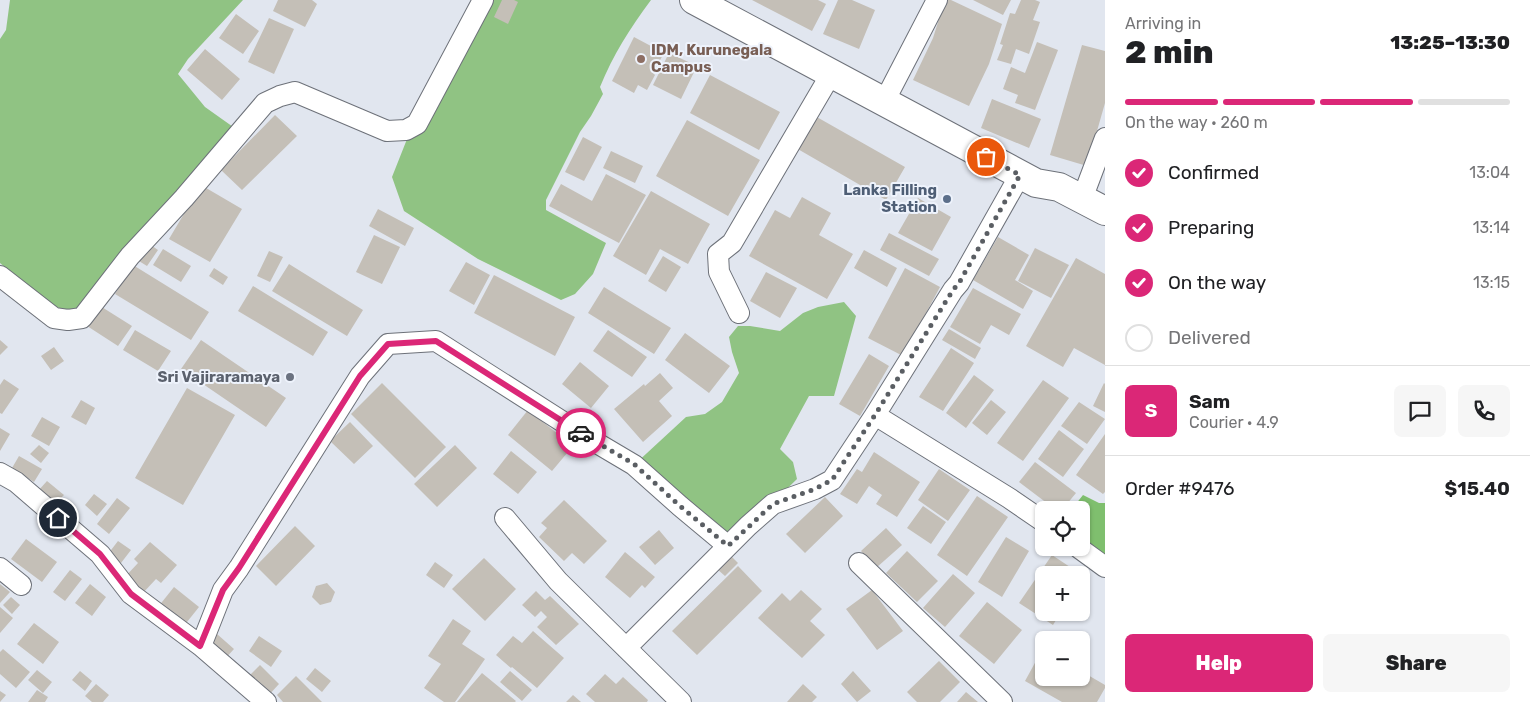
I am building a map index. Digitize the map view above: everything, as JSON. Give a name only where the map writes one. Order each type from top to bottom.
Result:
[{"type":"highway","points":[[694,0],[1028,179],[1052,200],[1105,226]]},
{"type":"highway","points":[[1028,179],[1058,187],[1094,205]]},
{"type":"street","points":[[0,276],[54,318],[68,320],[82,318],[130,256],[184,198],[265,103],[295,92],[387,131],[406,130],[417,124],[483,0]]},
{"type":"street","points":[[884,102],[937,0]]},
{"type":"street","points":[[739,314],[719,272],[718,254],[732,243],[831,74]]},
{"type":"street","points":[[1094,205],[1105,138]]},
{"type":"street","points":[[626,648],[773,504],[815,489],[832,480],[953,290],[1028,179]]},
{"type":"street","points":[[200,646],[223,590],[239,568],[360,376],[388,344],[436,341],[585,436],[634,464],[728,546]]},
{"type":"street","points":[[875,415],[1035,516]]},
{"type":"street","points":[[0,473],[16,482],[100,554],[131,594],[200,646],[266,702]]},
{"type":"street","points":[[505,518],[558,581],[681,702]]},
{"type":"street","points":[[1090,556],[1105,567]]},
{"type":"street","points":[[859,563],[1002,702]]},
{"type":"street","points":[[0,568],[21,585]]},
{"type":"green space","points":[[10,0],[243,0],[188,59],[178,74],[205,107],[236,129],[81,314],[49,305],[0,263],[0,39],[6,30]]},
{"type":"green space","points":[[494,0],[651,0],[629,31],[610,64],[600,87],[603,94],[580,132],[546,200],[546,210],[606,243],[593,274],[575,294],[561,300],[478,259],[404,211],[392,177],[411,129]]},
{"type":"green space","points":[[844,302],[856,316],[834,396],[809,396],[780,449],[793,462],[797,479],[728,546],[634,465],[686,417],[705,414],[722,402],[739,373],[729,337],[738,326],[780,331],[803,313],[818,307]]},
{"type":"green space","points":[[1083,495],[1099,503],[1105,503],[1105,567],[1090,555],[1090,501],[1078,501]]},
{"type":"building","points":[[278,0],[312,0],[317,4],[305,27],[273,11]]},
{"type":"building","points":[[502,0],[518,2],[508,24],[494,17]]},
{"type":"building","points":[[752,0],[818,0],[826,4],[812,31]]},
{"type":"building","points":[[838,0],[852,0],[875,10],[859,49],[823,34]]},
{"type":"building","points":[[945,0],[951,0],[1002,24],[989,64],[969,106],[913,80],[933,38]]},
{"type":"building","points":[[973,0],[1011,0],[1003,15]]},
{"type":"building","points":[[1021,0],[1040,2],[1033,20],[1040,22],[1029,54],[1016,49],[1011,64],[997,60],[1003,45],[1000,44],[1010,13],[1015,14]]},
{"type":"building","points":[[236,14],[259,31],[243,54],[219,38]]},
{"type":"building","points":[[269,18],[294,29],[274,74],[248,62]]},
{"type":"building","name":"IDM, Kurunegala Campus","points":[[634,37],[664,53],[653,73],[655,75],[647,90],[638,85],[634,93],[612,81]]},
{"type":"building","points":[[1037,42],[1058,50],[1035,110],[1015,103],[1018,95],[1003,89],[1011,67],[1025,73]]},
{"type":"building","points":[[1082,45],[1105,51],[1105,103],[1087,166],[1050,155]]},
{"type":"building","points":[[205,49],[240,79],[222,100],[187,70]]},
{"type":"building","points":[[669,53],[697,66],[681,99],[653,85]]},
{"type":"building","points":[[710,75],[780,112],[759,150],[690,113]]},
{"type":"building","points":[[992,99],[1041,119],[1029,148],[981,128]]},
{"type":"building","points":[[275,115],[297,136],[242,190],[221,170]]},
{"type":"building","points":[[815,116],[905,167],[886,200],[796,148]]},
{"type":"building","points":[[687,120],[760,160],[728,216],[656,176]]},
{"type":"building","points":[[583,137],[602,147],[584,181],[565,172]]},
{"type":"building","points":[[611,151],[643,166],[635,183],[603,168]]},
{"type":"building","points":[[606,174],[646,195],[619,243],[549,206],[561,184],[592,201]]},
{"type":"building","points":[[201,185],[242,209],[210,262],[169,239]]},
{"type":"building","points":[[651,191],[710,224],[688,264],[660,249],[646,275],[613,256]]},
{"type":"building","points":[[802,197],[831,213],[819,235],[853,254],[827,299],[749,256],[775,210],[790,218]]},
{"type":"building","points":[[918,198],[951,217],[932,251],[898,233]]},
{"type":"building","points":[[378,209],[414,228],[405,246],[369,226]]},
{"type":"building","points":[[889,233],[939,259],[929,276],[880,250]]},
{"type":"building","points":[[374,235],[400,247],[382,284],[356,272]]},
{"type":"building","points":[[998,237],[1029,255],[1015,280],[1033,291],[1023,309],[973,280]]},
{"type":"building","points":[[145,241],[158,250],[147,266],[134,258]]},
{"type":"building","points":[[1035,248],[1069,265],[1051,298],[1018,281]]},
{"type":"building","points":[[163,249],[191,266],[181,282],[153,265]]},
{"type":"building","points":[[864,250],[897,268],[887,287],[854,268]]},
{"type":"building","points":[[269,251],[283,257],[270,282],[257,276]]},
{"type":"building","points":[[663,256],[681,267],[666,292],[648,281]]},
{"type":"building","points":[[1076,258],[1105,274],[1105,365],[1074,348],[1063,367],[1026,346]]},
{"type":"building","points":[[466,262],[490,275],[474,305],[449,291]]},
{"type":"building","points":[[289,264],[363,310],[347,336],[272,291]]},
{"type":"building","points":[[133,265],[209,312],[191,340],[115,294]]},
{"type":"building","points":[[214,268],[228,277],[223,285],[209,276]]},
{"type":"building","points":[[905,268],[940,287],[903,356],[868,338]]},
{"type":"building","points":[[766,272],[797,288],[780,318],[750,301]]},
{"type":"building","points":[[494,275],[575,317],[555,356],[474,313]]},
{"type":"building","points":[[253,286],[328,332],[313,356],[238,311]]},
{"type":"building","points":[[604,287],[671,328],[654,354],[588,313]]},
{"type":"building","points":[[973,288],[1021,314],[1009,335],[991,325],[980,344],[950,327]]},
{"type":"building","points":[[97,304],[132,326],[118,346],[84,324]]},
{"type":"building","points":[[949,329],[981,348],[975,359],[942,340]]},
{"type":"building","points":[[135,330],[171,351],[158,371],[123,350]]},
{"type":"building","points":[[608,330],[647,357],[632,377],[593,351]]},
{"type":"building","points":[[685,333],[730,366],[709,393],[665,360]]},
{"type":"building","points":[[0,340],[8,347],[0,355]]},
{"type":"building","points":[[201,340],[286,398],[266,427],[181,369]]},
{"type":"building","points":[[54,347],[64,361],[51,370],[41,356]]},
{"type":"building","points":[[951,348],[974,363],[943,411],[919,397]]},
{"type":"building","points":[[869,354],[889,366],[860,416],[839,404]]},
{"type":"building","points":[[580,362],[609,386],[591,408],[562,384]]},
{"type":"building","points":[[660,373],[673,388],[659,401],[672,416],[643,442],[614,409]]},
{"type":"building","points":[[974,375],[994,390],[966,428],[946,413]]},
{"type":"building","points":[[4,379],[19,389],[2,414],[0,413],[0,385]]},
{"type":"building","points":[[1043,380],[1069,398],[1023,461],[997,443]]},
{"type":"building","points":[[382,383],[446,447],[415,478],[351,414]]},
{"type":"building","points":[[1105,384],[1105,412],[1093,406]]},
{"type":"building","points":[[187,388],[235,415],[183,505],[135,478]]},
{"type":"building","points":[[81,400],[95,408],[86,425],[71,417]]},
{"type":"building","points":[[991,400],[1006,412],[987,435],[972,423]]},
{"type":"building","points":[[1079,402],[1105,419],[1087,444],[1061,426]]},
{"type":"building","points":[[528,410],[573,446],[552,471],[508,435]]},
{"type":"building","points":[[42,417],[60,427],[49,446],[31,436]]},
{"type":"building","points":[[350,422],[373,446],[354,464],[330,441]]},
{"type":"building","points":[[0,428],[10,434],[0,451]]},
{"type":"building","points":[[1059,430],[1084,449],[1063,477],[1038,459]]},
{"type":"building","points":[[1105,434],[1105,492],[1103,494],[1076,475]]},
{"type":"building","points":[[39,445],[49,453],[41,463],[30,454]]},
{"type":"building","points":[[455,445],[477,468],[437,507],[414,484]]},
{"type":"building","points":[[511,451],[537,472],[518,494],[493,474]]},
{"type":"building","points":[[874,452],[920,482],[897,517],[876,504],[882,495],[869,486],[857,504],[840,494],[857,469],[862,472]]},
{"type":"building","points":[[19,456],[42,469],[34,482],[12,468]]},
{"type":"building","points":[[1035,462],[1076,493],[1069,501],[1044,501],[1019,482]]},
{"type":"building","points":[[939,469],[970,490],[948,521],[918,500]]},
{"type":"building","points":[[47,481],[64,495],[54,505],[38,491]]},
{"type":"building","points":[[94,494],[107,504],[97,516],[85,505]]},
{"type":"building","points":[[977,496],[1008,517],[967,576],[937,555]]},
{"type":"building","points":[[825,497],[843,516],[805,553],[786,534]]},
{"type":"building","points":[[117,498],[130,508],[109,534],[97,524]]},
{"type":"building","points":[[564,500],[607,541],[584,564],[572,553],[564,561],[539,537],[547,528],[541,523]]},
{"type":"building","points":[[923,506],[946,522],[931,544],[907,528]]},
{"type":"building","points":[[295,526],[315,546],[276,586],[256,566]]},
{"type":"building","points":[[886,528],[902,545],[876,568],[861,551]]},
{"type":"building","points":[[659,530],[674,548],[655,565],[639,547]]},
{"type":"building","points":[[1006,537],[1029,551],[1002,597],[978,582]]},
{"type":"building","points":[[26,539],[57,562],[42,582],[11,559]]},
{"type":"building","points":[[118,541],[131,550],[121,563],[108,554]]},
{"type":"building","points":[[150,542],[177,565],[161,583],[156,579],[142,594],[124,578],[138,563],[134,559]]},
{"type":"building","points":[[907,551],[938,581],[917,602],[886,573]]},
{"type":"building","points":[[625,552],[655,577],[645,588],[642,585],[630,598],[605,577]]},
{"type":"building","points":[[730,555],[738,563],[725,576],[717,569]]},
{"type":"building","points":[[1051,556],[1054,556],[1068,566],[1044,566]]},
{"type":"building","points":[[484,558],[516,589],[485,621],[452,589]]},
{"type":"building","points":[[435,562],[453,575],[444,588],[426,575]]},
{"type":"building","points":[[738,566],[762,591],[697,655],[672,631]]},
{"type":"building","points":[[70,570],[82,579],[65,601],[53,592]]},
{"type":"building","points":[[953,574],[975,593],[945,627],[923,608]]},
{"type":"building","points":[[1035,580],[1035,613],[1019,603]]},
{"type":"building","points":[[327,583],[335,592],[331,602],[320,605],[312,597],[316,586]]},
{"type":"building","points":[[0,584],[10,592],[0,603]]},
{"type":"building","points":[[90,584],[106,597],[92,616],[75,603]]},
{"type":"building","points":[[174,587],[199,607],[183,627],[158,607]]},
{"type":"building","points":[[801,590],[822,609],[810,621],[825,635],[802,658],[758,618],[782,593],[790,601]]},
{"type":"building","points":[[872,590],[903,631],[877,650],[846,609]]},
{"type":"building","points":[[536,591],[545,600],[550,596],[579,624],[556,645],[537,627],[547,617],[541,611],[535,617],[522,605]]},
{"type":"building","points":[[11,597],[20,605],[12,614],[3,605]]},
{"type":"building","points":[[987,602],[1022,630],[994,664],[959,636]]},
{"type":"building","points":[[0,607],[13,618],[0,633]]},
{"type":"building","points":[[453,619],[471,631],[462,644],[485,659],[455,702],[444,702],[424,688],[441,664],[428,656]]},
{"type":"building","points":[[1047,621],[1055,621],[1053,625]]},
{"type":"building","points":[[34,623],[59,642],[43,664],[17,644]]},
{"type":"building","points":[[533,631],[564,658],[537,688],[496,655],[513,636],[522,643]]},
{"type":"building","points":[[217,634],[234,649],[224,660],[207,644]]},
{"type":"building","points":[[259,636],[282,651],[271,667],[249,651]]},
{"type":"building","points":[[3,649],[30,672],[16,688],[0,674],[0,652]]},
{"type":"building","points":[[939,661],[960,682],[940,702],[917,702],[907,692]]},
{"type":"building","points":[[1035,663],[1035,686],[1090,686],[1090,676],[1105,685],[1105,688],[1097,702],[1062,702],[1025,681]]},
{"type":"building","points":[[260,665],[279,684],[267,697],[247,678]]},
{"type":"building","points":[[315,668],[331,681],[322,692],[306,679]]},
{"type":"building","points":[[37,670],[52,682],[43,693],[28,680]]},
{"type":"building","points":[[80,671],[92,681],[85,691],[72,680]]},
{"type":"building","points":[[510,671],[532,690],[522,701],[500,682]]},
{"type":"building","points":[[853,671],[871,691],[857,702],[841,684]]},
{"type":"building","points":[[482,673],[516,701],[457,702]]},
{"type":"building","points":[[605,674],[616,684],[623,677],[648,700],[647,702],[595,702],[586,694]]},
{"type":"building","points":[[296,676],[322,702],[283,702],[277,695]]},
{"type":"building","points":[[96,684],[109,695],[103,702],[92,702],[85,696]]},
{"type":"building","points":[[803,684],[817,697],[812,702],[787,702]]},
{"type":"building","points":[[37,690],[48,697],[45,702],[28,702]]},
{"type":"building","points":[[0,691],[6,695],[0,702]]},
{"type":"building","points":[[966,692],[978,702],[957,702]]},
{"type":"building","points":[[573,695],[581,702],[566,702]]},
{"type":"way so far","points":[[581,433],[634,464],[728,546],[773,504],[815,489],[832,480],[959,283],[1020,175],[986,157]]},
{"type":"place","name":"IDM, Kurunegala Campus","points":[[641,59]]},
{"type":"place","name":"Lanka Filling Station","points":[[947,199]]},
{"type":"place","name":"Sri Vajiraramaya","points":[[290,377]]},
{"type":"route","points":[[58,518],[100,554],[131,594],[200,646],[223,590],[239,568],[360,376],[388,344],[436,341],[581,433]]}]
